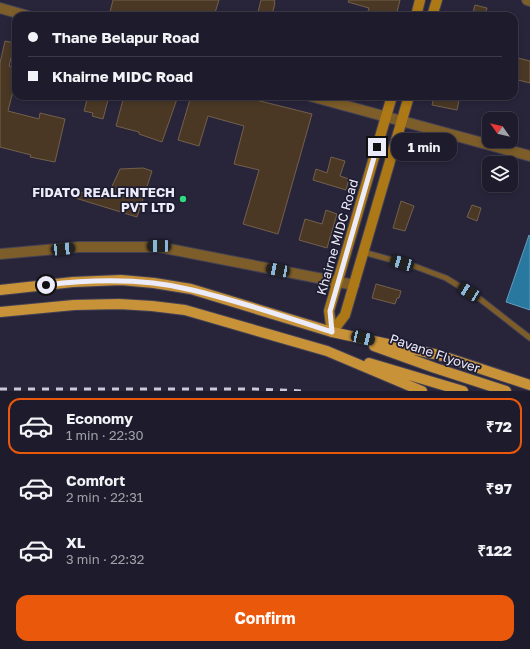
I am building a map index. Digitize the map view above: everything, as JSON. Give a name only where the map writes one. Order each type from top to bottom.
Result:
[{"type":"main road","points":[[417,12],[420,0]]},
{"type":"main road","points":[[433,12],[437,0]]},
{"type":"main road","name":"Khairne MIDC Road","points":[[332,332],[330,311],[391,100]]},
{"type":"main road","points":[[332,332],[345,315],[408,100]]},
{"type":"main road","points":[[0,290],[73,282],[121,280],[154,283],[191,289],[332,332],[439,356],[530,385]]},
{"type":"main road","points":[[0,312],[74,305],[119,304],[185,310],[327,351],[422,391]]},
{"type":"main road","name":"Pavane Flyover","points":[[332,332],[506,391]]},
{"type":"main road","name":"Pavane Flyover","points":[[327,351],[463,391]]},
{"type":"street","points":[[0,8],[14,12]]},
{"type":"street","points":[[324,100],[530,156]]},
{"type":"street","points":[[0,254],[79,247],[159,246],[354,285]]},
{"type":"lane","points":[[363,252],[414,266],[446,278],[480,300],[530,338]]},
{"type":"water","points":[[529,235],[530,236],[530,310],[506,302]]},
{"type":"building","points":[[113,0],[219,0],[215,12],[110,12]]},
{"type":"building","points":[[261,0],[275,0],[273,12],[258,12]]},
{"type":"building","points":[[349,0],[400,0],[397,12],[368,12],[369,8],[348,2]]},
{"type":"building","points":[[475,5],[487,8],[486,12],[473,12]]},
{"type":"building","points":[[5,41],[12,42],[12,54],[9,66],[12,67],[12,95],[8,111],[39,119],[40,113],[65,119],[55,162],[30,157],[31,155],[0,147],[0,63]]},
{"type":"building","points":[[518,58],[530,61],[530,83],[518,80]]},
{"type":"building","points":[[87,100],[108,100],[103,119],[92,116],[93,113],[84,111]]},
{"type":"building","points":[[123,100],[177,100],[162,142],[139,134],[139,132],[116,126]]},
{"type":"building","points":[[190,100],[256,100],[312,114],[278,234],[243,224],[259,170],[234,164],[244,126],[208,116],[199,146],[178,140]]},
{"type":"building","points":[[433,100],[459,100],[457,110],[432,105]]},
{"type":"building","points":[[331,157],[345,161],[340,176],[349,179],[346,190],[313,180],[316,169],[327,173]]},
{"type":"building","points":[[143,168],[152,171],[137,217],[72,197],[93,188],[109,193],[120,169]]},
{"type":"building","points":[[401,201],[414,206],[405,231],[393,228]]},
{"type":"building","points":[[472,205],[481,208],[477,221],[467,217]]},
{"type":"building","points":[[326,210],[337,214],[327,248],[299,240],[305,219],[322,224]]},
{"type":"building","points":[[376,284],[401,291],[395,304],[372,298]]},
{"type":"railway","points":[[0,389],[255,389],[304,391]]},
{"type":"place","name":"FIDATO REALFINTECH PVT LTD","points":[[183,199]]},
{"type":"route","points":[[46,285],[121,280],[154,283],[191,289],[332,332],[330,311],[377,147]]}]
